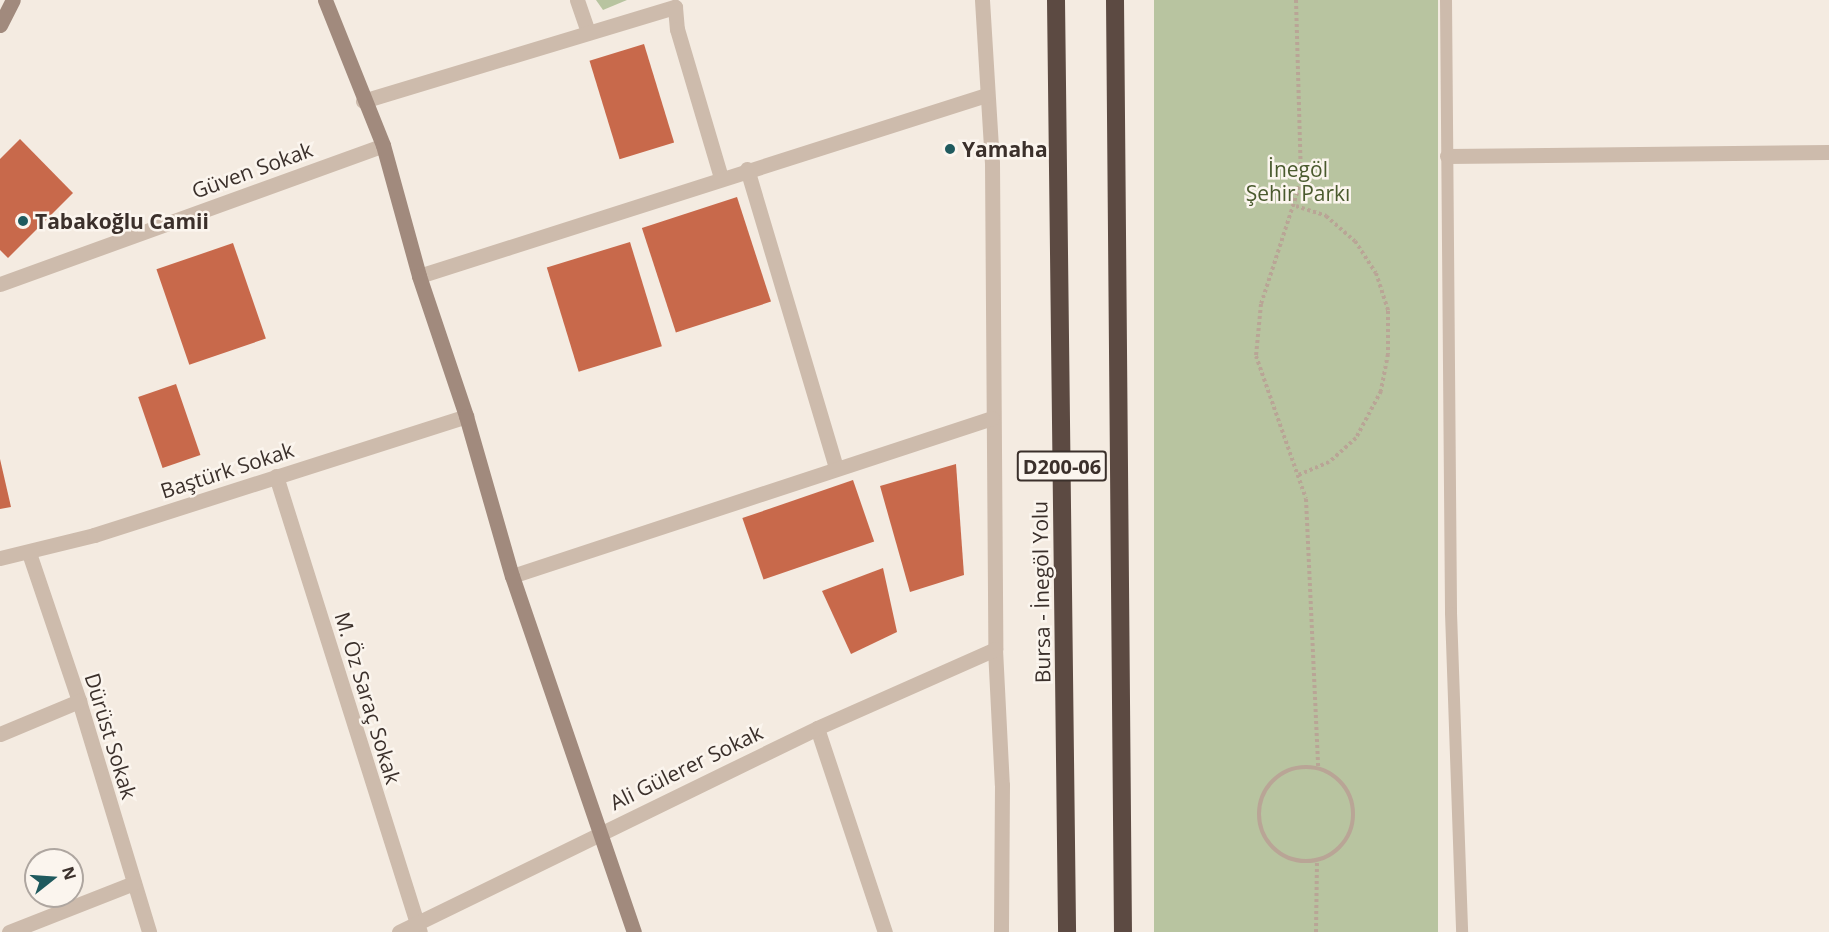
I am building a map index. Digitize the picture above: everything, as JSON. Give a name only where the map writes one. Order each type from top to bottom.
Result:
[{"type":"highway","name":"Bursa - İnegöl Yolu","points":[[1056,0],[1067,932]]},
{"type":"highway","name":"D200-06","points":[[1116,0],[1123,932]]},
{"type":"street","points":[[0,25],[13,0]]},
{"type":"street","points":[[325,0],[363,101],[383,145],[419,276],[466,416],[512,576],[634,932]]},
{"type":"street","points":[[577,0],[588,32]]},
{"type":"street","points":[[982,0],[986,95],[992,163],[992,418],[995,649],[1002,785],[1001,932]]},
{"type":"street","points":[[363,101],[676,3],[676,28],[721,178]]},
{"type":"street","points":[[419,276],[747,169],[986,95]]},
{"type":"street","name":"Güven Sokak","points":[[0,284],[383,145]]},
{"type":"street","points":[[1447,156],[1829,152]]},
{"type":"street","points":[[747,169],[837,467]]},
{"type":"street","name":"Baştürk Sokak","points":[[0,558],[29,553],[466,416]]},
{"type":"street","points":[[512,576],[837,467],[992,418]]},
{"type":"street","name":"M. Öz Saraç Sokak","points":[[276,476],[418,928]]},
{"type":"street","name":"Dürüst Sokak","points":[[29,553],[80,701],[149,932]]},
{"type":"street","name":"Ali Gülerer Sokak","points":[[399,932],[418,928],[601,831],[817,728],[995,649]]},
{"type":"street","points":[[0,734],[80,701]]},
{"type":"street","points":[[817,728],[885,932]]},
{"type":"street","points":[[9,932],[134,883]]},
{"type":"lane","points":[[1446,0],[1451,614],[1462,932]]},
{"type":"path","points":[[1296,0],[1301,181],[1296,206],[1261,304],[1256,357],[1283,440],[1299,475],[1306,499],[1318,768]]},
{"type":"path","points":[[1296,206],[1326,216],[1355,242],[1376,273],[1388,321],[1388,354],[1381,391],[1356,438],[1329,462],[1299,475]]},
{"type":"path","points":[[1318,768],[1344,785],[1353,815],[1343,844],[1317,860],[1301,861],[1274,849],[1264,837],[1259,807],[1274,779],[1287,770],[1318,768]]},
{"type":"path","points":[[1316,932],[1317,860]]},
{"type":"green space","points":[[596,0],[627,0],[603,10]]},
{"type":"green space","name":"İnegöl Şehir Parkı","points":[[1154,0],[1438,0],[1438,932],[1154,932]]},
{"type":"building","points":[[644,44],[674,142],[620,159],[589,61]]},
{"type":"building","name":"Tabakoğlu Camii","points":[[20,139],[73,193],[8,258],[0,250],[0,159]]},
{"type":"building","points":[[737,197],[771,302],[676,333],[642,228]]},
{"type":"building","points":[[630,242],[662,346],[579,372],[547,267]]},
{"type":"building","points":[[233,243],[266,338],[189,365],[156,269]]},
{"type":"building","points":[[176,384],[200,455],[163,468],[138,397]]},
{"type":"building","points":[[0,459],[11,507],[0,509]]},
{"type":"building","points":[[956,464],[964,575],[910,592],[880,486]]},
{"type":"building","points":[[853,480],[874,541],[764,580],[742,518]]},
{"type":"building","points":[[883,568],[897,632],[851,654],[822,591]]},
{"type":"place","name":"Yamaha","points":[[950,149]]},
{"type":"place","name":"Tabakoğlu Camii","points":[[23,221]]}]
